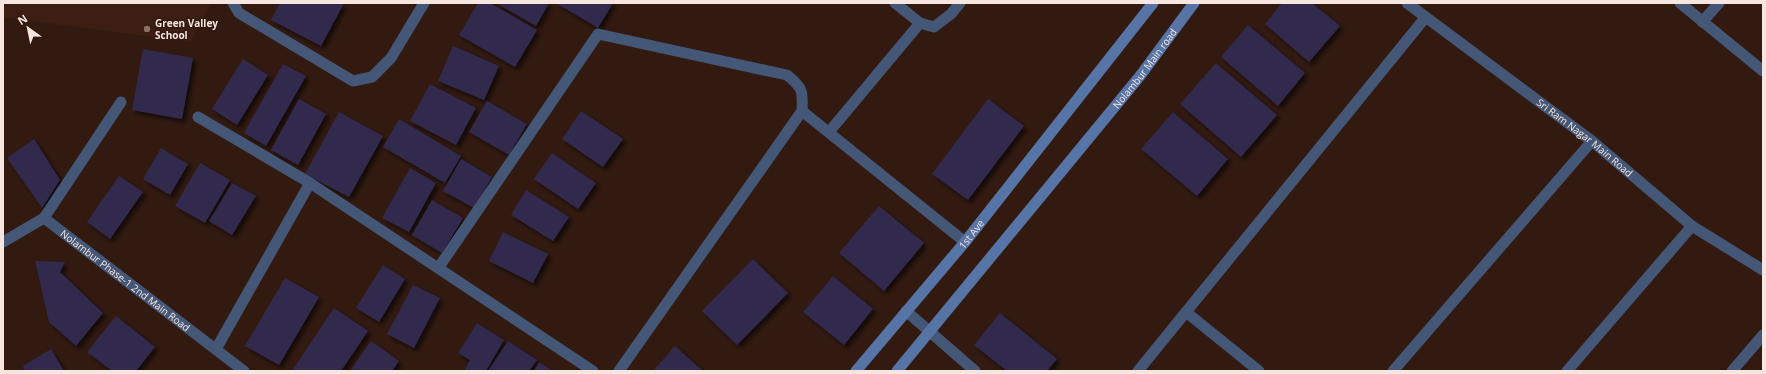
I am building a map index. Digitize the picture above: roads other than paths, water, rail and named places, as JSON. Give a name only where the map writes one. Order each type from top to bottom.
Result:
[{"type":"main road","name":"1st Ave","points":[[856,371],[964,242],[1082,95],[1153,3]]},
{"type":"main road","name":"Nolambur Main road","points":[[897,371],[1092,132],[1140,76],[1194,3]]},
{"type":"street","points":[[233,3],[239,13],[353,81],[372,77],[391,58],[424,3]]},
{"type":"street","points":[[895,3],[920,23],[934,27],[951,14],[960,3]]},
{"type":"street","name":"Sri Ram Nagar Main Road","points":[[1407,3],[1425,18],[1592,141],[1692,226],[1763,270]]},
{"type":"street","points":[[1680,3],[1763,72]]},
{"type":"street","points":[[1702,22],[1719,3]]},
{"type":"street","points":[[1138,371],[1425,18]]},
{"type":"street","points":[[829,132],[920,23]]},
{"type":"street","points":[[439,267],[598,34],[787,75],[796,82],[803,93],[802,111],[620,371]]},
{"type":"street","points":[[3,242],[44,218],[121,102]]},
{"type":"street","points":[[802,111],[964,242]]},
{"type":"street","points":[[198,117],[310,183],[439,267],[593,371]]},
{"type":"street","points":[[1393,371],[1592,141]]},
{"type":"street","points":[[216,349],[310,183]]},
{"type":"street","name":"Nolambur Phase-1 2nd Main Road","points":[[44,218],[244,371]]},
{"type":"street","points":[[1566,371],[1692,226]]},
{"type":"street","points":[[906,311],[975,371]]},
{"type":"street","points":[[1186,312],[1259,371]]},
{"type":"street","points":[[1732,371],[1763,335]]},
{"type":"place","name":"Green Valley School","points":[[147,29]]}]
